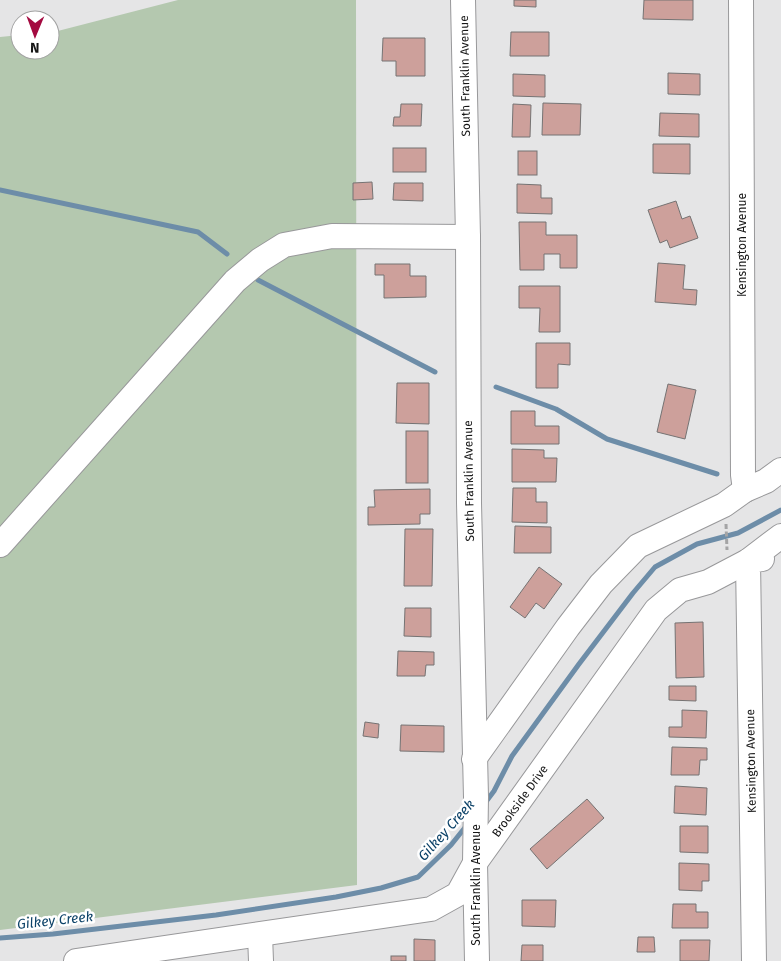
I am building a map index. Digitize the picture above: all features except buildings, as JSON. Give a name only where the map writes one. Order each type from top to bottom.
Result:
[{"type":"street","name":"South Franklin Avenue","points":[[464,0],[468,237],[469,503],[476,797],[477,961]]},
{"type":"street","name":"Kensington Avenue","points":[[741,0],[743,465],[745,490]]},
{"type":"street","points":[[0,545],[236,281],[260,260],[284,245],[332,236],[468,237]]},
{"type":"street","points":[[474,759],[601,584],[638,546],[724,505],[745,490],[766,481],[781,470]]},
{"type":"street","name":"Brookside Drive","points":[[76,961],[431,910],[458,894],[475,863],[656,610],[680,590],[708,582],[748,562],[781,536]]},
{"type":"street","points":[[748,562],[781,556]]},
{"type":"street","name":"Kensington Avenue","points":[[748,562],[754,961]]},
{"type":"street","points":[[260,935],[261,961]]},
{"type":"path","points":[[726,525],[727,552]]},
{"type":"green space","points":[[178,0],[356,0],[357,885],[0,930],[0,37],[10,36],[10,60],[60,60],[60,30]]},
{"type":"waterway","points":[[0,190],[198,232],[227,254]]},
{"type":"waterway","points":[[258,280],[435,372]]},
{"type":"waterway","points":[[496,387],[556,409],[607,439],[717,474]]},
{"type":"waterway","name":"Gilkey Creek","points":[[485,803],[494,791],[512,756],[579,664],[655,567],[697,544],[738,533],[781,510]]},
{"type":"waterway","name":"Gilkey Creek","points":[[0,938],[53,934],[216,915],[336,897],[381,888],[418,877],[451,845],[467,825]]}]
